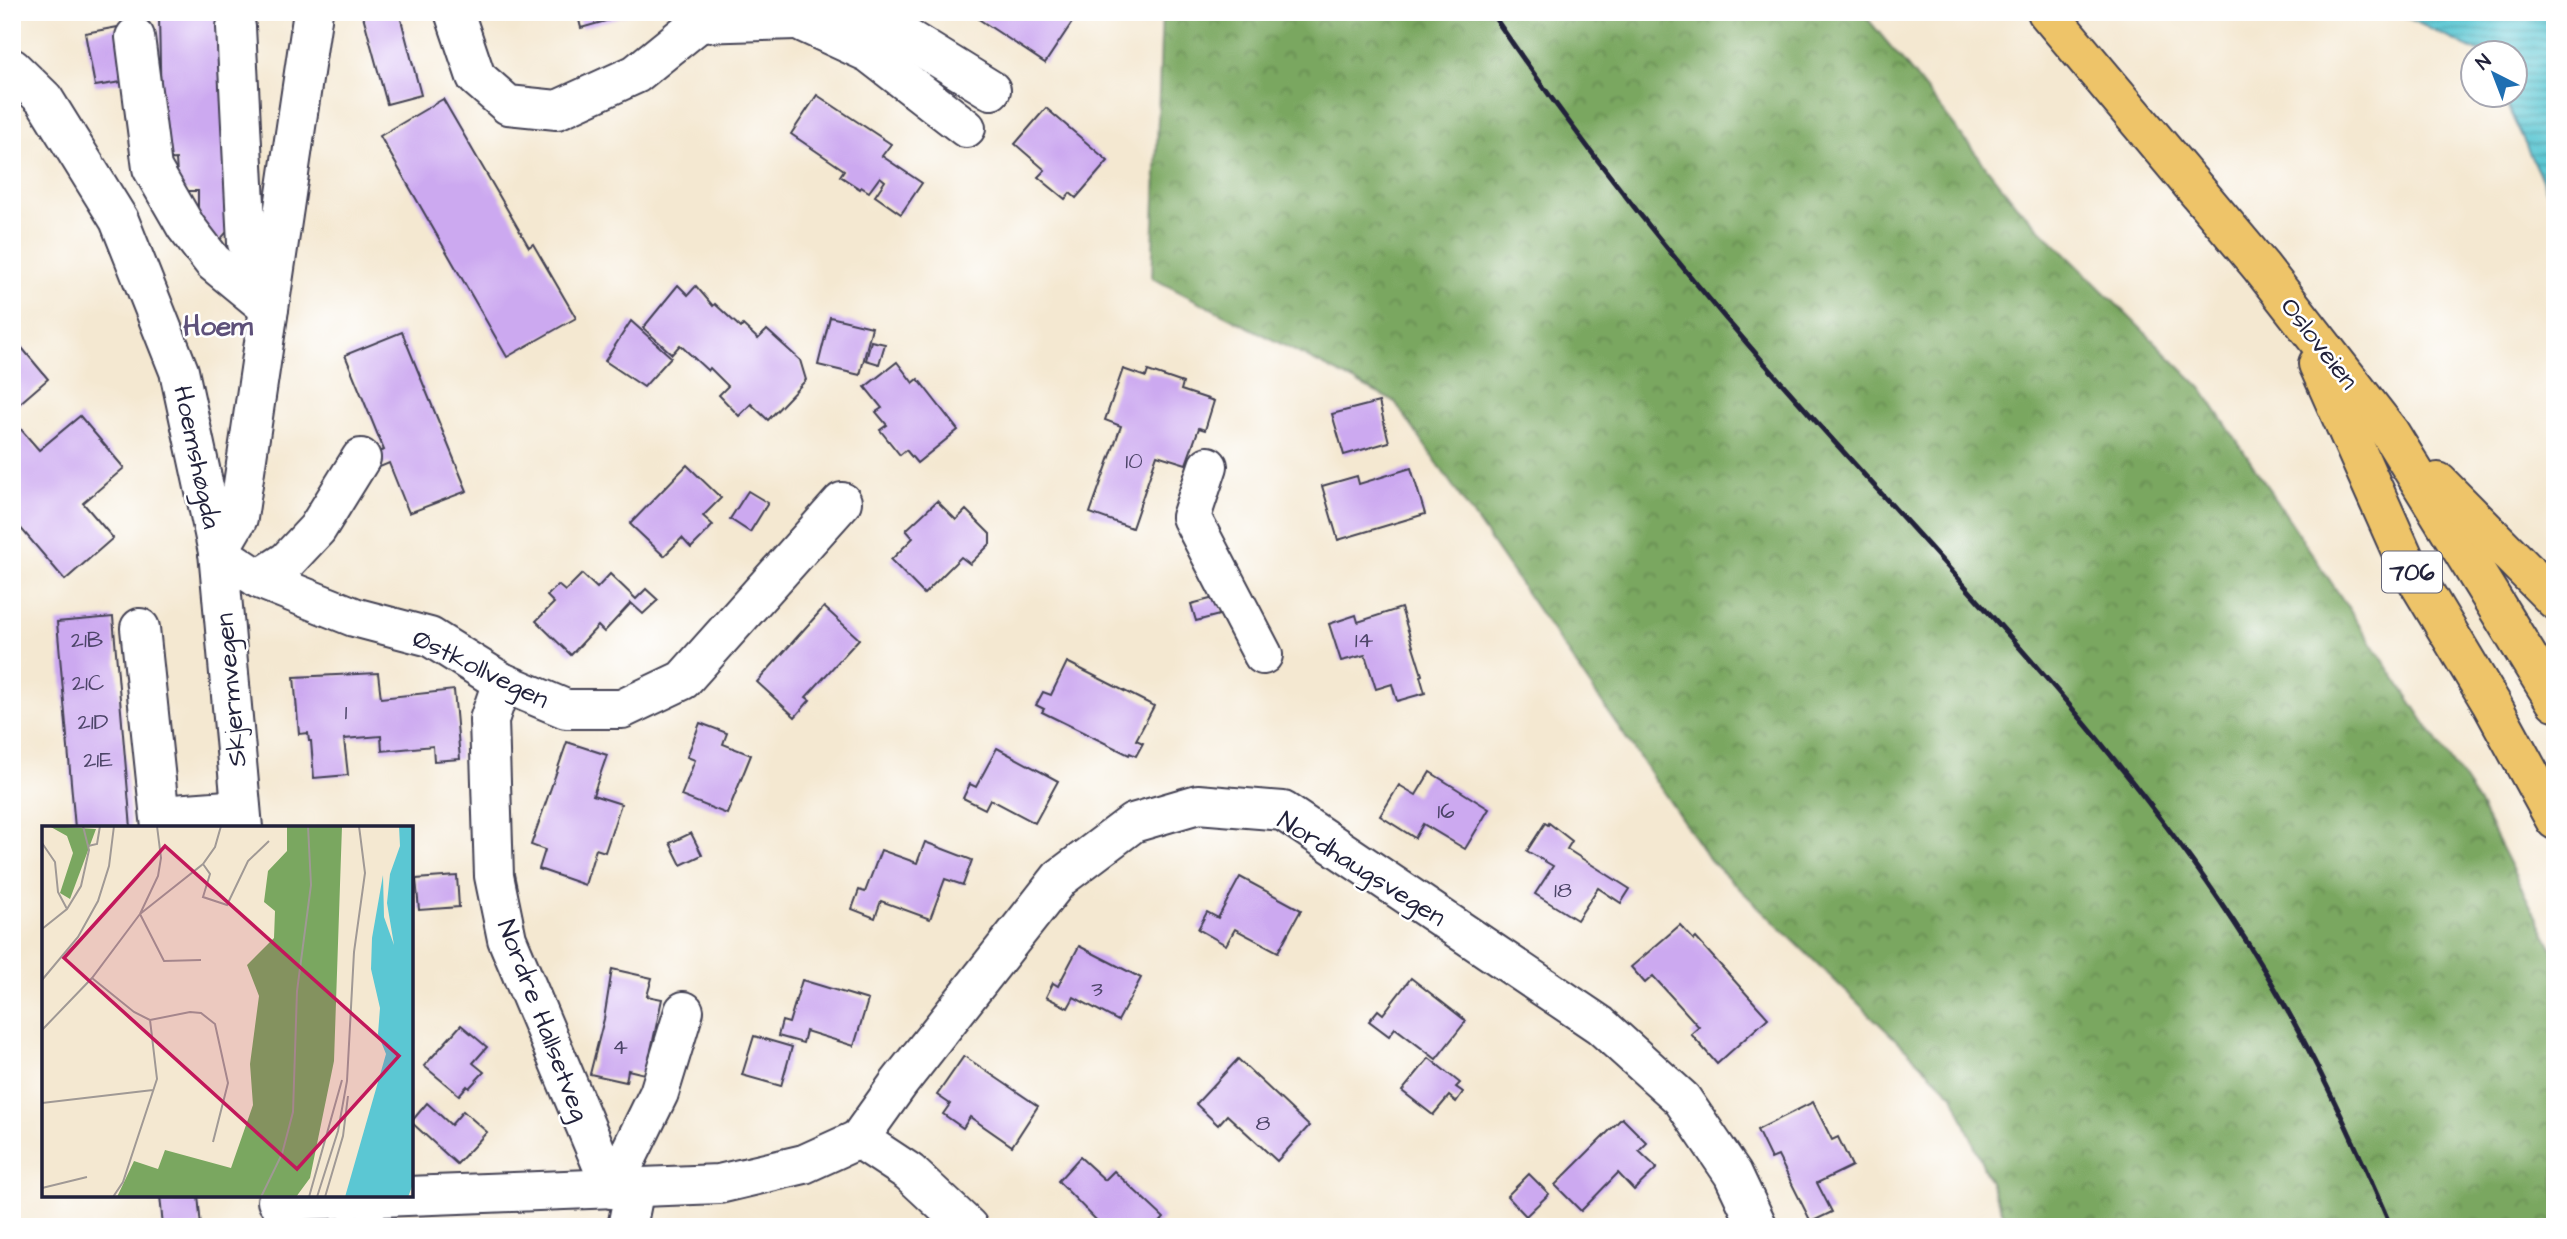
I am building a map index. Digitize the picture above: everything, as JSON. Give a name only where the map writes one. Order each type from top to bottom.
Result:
[{"type":"highway","name":"Osloveien","points":[[2047,12],[2152,134],[2295,311],[2389,433],[2555,701]]},
{"type":"highway","name":"706","points":[[2295,311],[2405,560],[2491,704],[2555,820]]},
{"type":"highway","name":"706","points":[[2389,433],[2555,600]]},
{"type":"street","name":"Hoemshøgda","points":[[218,552],[238,518],[313,12]]},
{"type":"street","points":[[454,12],[476,77],[508,105],[557,110],[636,74],[698,18],[796,20],[827,13],[884,24],[991,90]]},
{"type":"street","points":[[796,20],[869,53],[966,128]]},
{"type":"street","points":[[236,27],[247,243],[272,290]]},
{"type":"street","points":[[135,37],[152,168],[186,227],[213,262],[272,290]]},
{"type":"street","name":"Hoemshøgda","points":[[15,75],[44,99],[119,220],[179,371],[218,552]]},
{"type":"street","points":[[259,579],[287,561],[317,529],[361,458]]},
{"type":"street","points":[[1208,466],[1191,517],[1263,655]]},
{"type":"street","name":"Østkollvegen","points":[[218,552],[259,579],[354,617],[430,637],[502,682],[566,709],[622,709],[683,680],[842,502]]},
{"type":"street","name":"Skjermvegen","points":[[218,552],[242,818]]},
{"type":"street","points":[[140,628],[161,821],[242,818]]},
{"type":"street","name":"Nordre Hallsetveg","points":[[502,682],[489,720],[494,876],[507,939],[623,1189]]},
{"type":"street","name":"Nordhaugsvegen","points":[[859,1139],[899,1083],[1060,878],[1133,822],[1198,804],[1283,811],[1600,1025],[1682,1099],[1733,1174],[1758,1227]]},
{"type":"street","points":[[627,1227],[623,1189],[659,1093],[684,1011]]},
{"type":"street","points":[[277,1208],[719,1184],[804,1164],[859,1139],[909,1172],[968,1227]]},
{"type":"green space","points":[[1162,12],[1862,12],[2017,206],[2202,389],[2478,802],[2555,954],[2555,1227],[2009,1227],[1953,1095],[1710,860],[1395,402],[1152,278]]},
{"type":"water","points":[[2395,12],[2555,12],[2555,208],[2508,108],[2528,108],[2528,38],[2458,38],[2458,42]]},
{"type":"building","points":[[225,12],[232,226],[219,241],[198,225],[198,191],[178,191],[176,159],[162,160],[159,16]]},
{"type":"building","points":[[362,12],[399,12],[421,95],[387,104]]},
{"type":"building","points":[[577,12],[634,12],[634,13],[581,28]]},
{"type":"building","points":[[968,12],[1079,12],[1045,63]]},
{"type":"building","points":[[118,27],[128,81],[95,86],[85,33]]},
{"type":"building","points":[[817,95],[891,144],[882,156],[922,183],[901,214],[875,196],[885,181],[880,177],[869,192],[861,187],[860,189],[840,176],[844,170],[791,134]]},
{"type":"building","points":[[443,99],[529,247],[533,244],[576,318],[507,357],[380,136]]},
{"type":"building","points":[[1046,108],[1108,161],[1076,198],[1070,193],[1065,199],[1038,177],[1045,170],[1015,144]]},
{"type":"building","points":[[678,285],[688,295],[696,286],[713,306],[715,304],[741,328],[743,325],[758,339],[767,330],[800,360],[806,380],[768,420],[751,404],[739,416],[719,395],[728,386],[710,368],[708,371],[680,345],[672,354],[643,328]]},
{"type":"building","points":[[830,317],[872,327],[860,375],[818,365]]},
{"type":"building","points":[[631,321],[671,357],[644,387],[605,361]]},
{"type":"building","points":[[402,332],[467,491],[409,513],[389,463],[380,467],[374,453],[384,450],[345,355]]},
{"type":"building","points":[[12,336],[48,379],[12,410]]},
{"type":"building","points":[[871,341],[885,344],[879,364],[866,360]]},
{"type":"building","points":[[897,362],[913,383],[918,379],[958,430],[917,463],[906,450],[900,455],[880,430],[887,425],[876,412],[882,408],[865,387]]},
{"type":"building","points":[[1123,369],[1146,377],[1148,371],[1183,383],[1181,390],[1214,401],[1205,430],[1199,428],[1186,464],[1157,455],[1132,528],[1090,513],[1121,426],[1105,420]]},
{"type":"building","points":[[1379,402],[1389,442],[1344,455],[1332,414]]},
{"type":"building","points":[[80,416],[124,468],[83,503],[113,538],[65,580],[12,518],[12,419],[39,450]]},
{"type":"building","points":[[687,465],[721,498],[703,516],[713,525],[702,537],[691,548],[682,538],[664,556],[630,524]]},
{"type":"building","points":[[1411,468],[1425,514],[1338,540],[1322,486],[1357,476],[1359,484]]},
{"type":"building","points":[[748,491],[768,503],[750,532],[730,519]]},
{"type":"building","points":[[937,501],[956,520],[966,510],[990,534],[990,544],[970,564],[961,557],[924,594],[891,560],[913,538],[906,530]]},
{"type":"building","points":[[582,574],[597,588],[610,574],[636,599],[646,589],[658,600],[643,614],[631,603],[604,632],[598,626],[571,655],[536,621],[554,603],[547,596],[558,585],[565,591]]},
{"type":"building","points":[[1218,597],[1223,614],[1196,621],[1191,604]]},
{"type":"building","points":[[824,607],[859,639],[806,697],[810,700],[795,717],[757,682]]},
{"type":"building","points":[[1401,608],[1425,693],[1397,701],[1392,684],[1376,689],[1365,655],[1341,661],[1329,624],[1356,615],[1358,622]]},
{"type":"building","points":[[113,617],[131,826],[75,826],[57,622]]},
{"type":"building","points":[[1067,662],[1154,706],[1136,740],[1143,743],[1136,756],[1042,712],[1044,709],[1036,705],[1043,692],[1051,695]]},
{"type":"building","points":[[378,673],[381,698],[454,690],[460,759],[434,761],[433,746],[382,751],[381,736],[344,739],[348,775],[314,778],[311,741],[308,733],[299,734],[294,677]]},
{"type":"building","points":[[700,723],[727,733],[723,744],[751,755],[727,814],[681,796],[695,760],[687,757]]},
{"type":"building","points":[[567,742],[607,755],[593,795],[621,804],[605,852],[596,849],[585,885],[539,869],[545,850],[531,845]]},
{"type":"building","points":[[997,748],[1058,781],[1035,823],[990,799],[985,809],[963,798],[970,784],[976,787]]},
{"type":"building","points":[[1430,772],[1489,809],[1465,849],[1423,824],[1415,838],[1380,816],[1399,785],[1416,795]]},
{"type":"building","points":[[1545,823],[1549,823],[1572,841],[1567,849],[1630,889],[1621,903],[1598,888],[1577,920],[1535,894],[1553,866],[1527,851]]},
{"type":"building","points":[[691,833],[702,855],[681,865],[670,843]]},
{"type":"building","points":[[925,842],[972,860],[963,885],[945,879],[930,919],[881,901],[875,918],[852,909],[859,890],[865,892],[881,850],[917,863]]},
{"type":"building","points":[[457,876],[459,907],[419,910],[416,879]]},
{"type":"building","points":[[1240,877],[1301,910],[1278,952],[1235,929],[1226,945],[1198,929],[1207,912],[1218,918]]},
{"type":"building","points":[[1680,925],[1694,940],[1696,938],[1768,1018],[1717,1064],[1691,1034],[1699,1027],[1653,976],[1645,983],[1631,967]]},
{"type":"building","points":[[1079,946],[1141,978],[1118,1021],[1074,997],[1068,1008],[1046,997],[1053,983],[1058,986]]},
{"type":"building","points":[[612,969],[652,978],[647,996],[662,999],[651,1050],[655,1050],[649,1075],[628,1070],[626,1082],[590,1074],[604,1019]]},
{"type":"building","points":[[1411,978],[1466,1021],[1436,1059],[1395,1028],[1389,1036],[1369,1021],[1378,1010],[1383,1014]]},
{"type":"building","points":[[802,980],[868,1000],[854,1046],[806,1031],[803,1043],[778,1036],[782,1021],[789,1023]]},
{"type":"building","points":[[461,1025],[487,1047],[473,1063],[484,1072],[459,1095],[424,1066]]},
{"type":"building","points":[[754,1036],[792,1047],[781,1086],[742,1075]]},
{"type":"building","points":[[964,1056],[1038,1106],[1012,1146],[970,1117],[963,1128],[943,1114],[950,1104],[937,1095]]},
{"type":"building","points":[[1429,1058],[1460,1083],[1456,1087],[1463,1092],[1456,1102],[1449,1096],[1433,1115],[1402,1091]]},
{"type":"building","points":[[1238,1059],[1309,1126],[1277,1161],[1227,1115],[1218,1125],[1196,1104]]},
{"type":"building","points":[[1813,1102],[1832,1140],[1838,1137],[1852,1166],[1817,1183],[1832,1212],[1811,1222],[1778,1156],[1771,1159],[1757,1130]]},
{"type":"building","points":[[427,1103],[451,1125],[463,1111],[487,1132],[457,1164],[413,1124],[413,1120]]},
{"type":"building","points":[[1622,1118],[1647,1143],[1639,1151],[1657,1168],[1634,1190],[1618,1173],[1581,1211],[1555,1185]]},
{"type":"building","points":[[1080,1157],[1105,1180],[1114,1171],[1164,1218],[1156,1227],[1103,1227],[1058,1181]]},
{"type":"building","points":[[1529,1174],[1549,1194],[1526,1216],[1507,1196]]},
{"type":"building","points":[[160,1197],[198,1197],[201,1227],[163,1227]]},
{"type":"railway","points":[[1491,12],[1560,110],[1671,253],[1788,390],[2077,714],[2132,781],[2184,851],[2234,922],[2279,995],[2338,1109],[2391,1227]]},
{"type":"district","name":"Hoem","points":[[218,325]]}]
